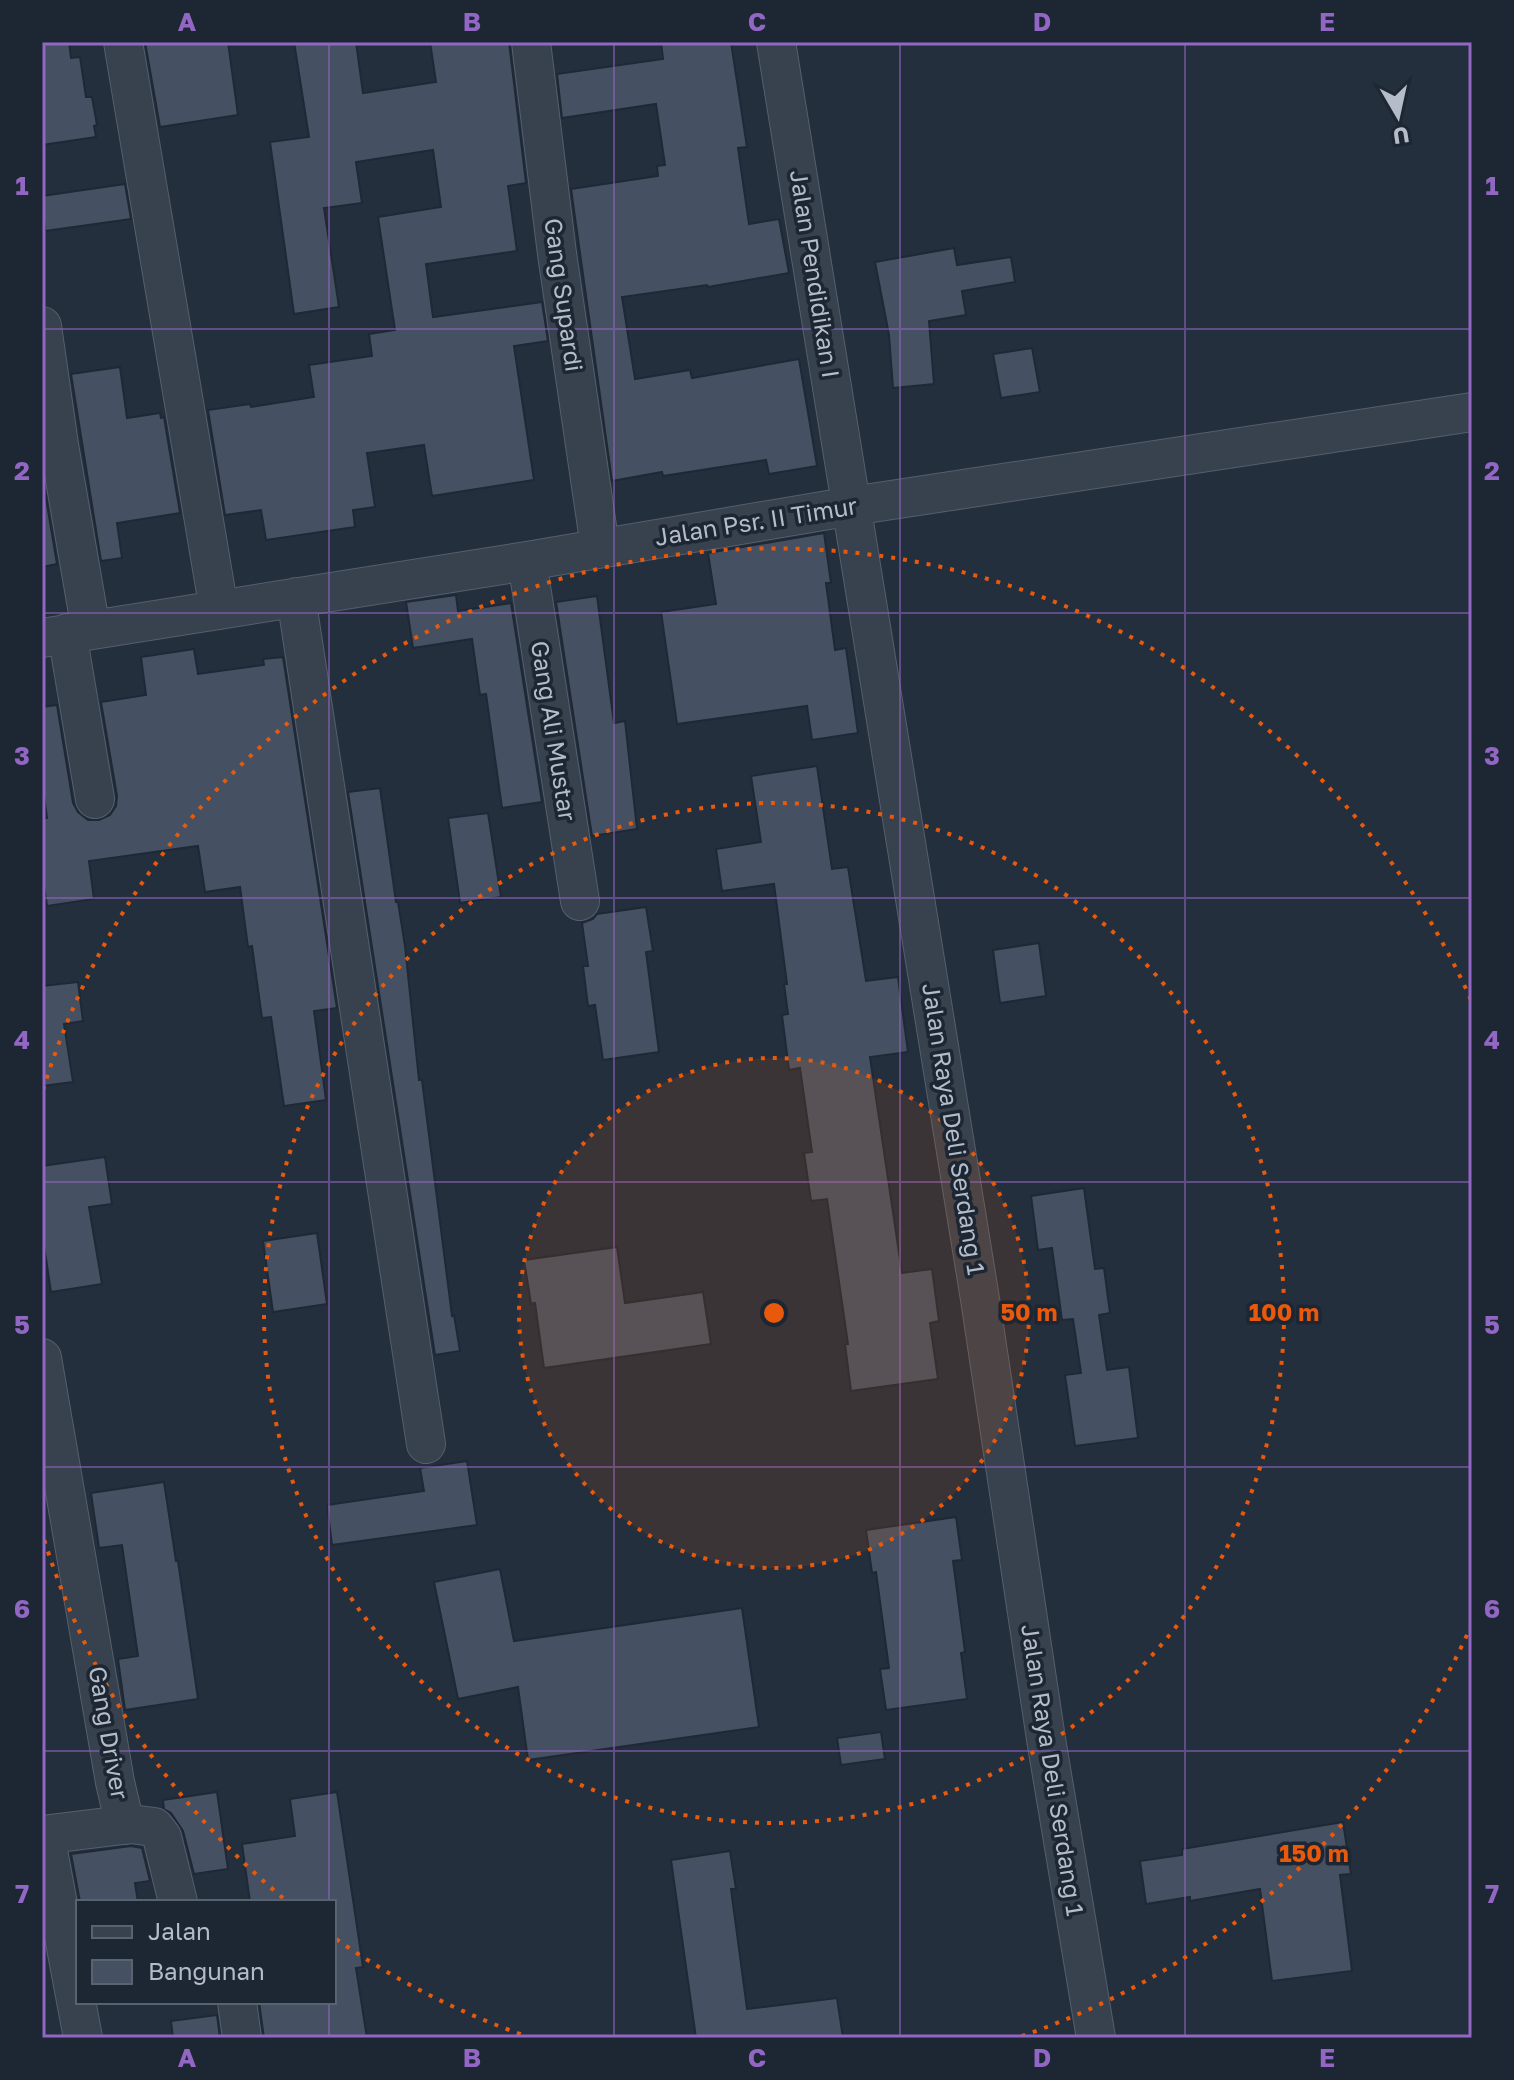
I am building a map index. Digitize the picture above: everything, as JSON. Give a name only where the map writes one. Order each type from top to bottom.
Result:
[{"type":"street","points":[[123,42],[219,610]]},
{"type":"street","name":"Gang Supardi","points":[[531,42],[557,254],[600,547]]},
{"type":"street","name":"Jalan Pendidikan I","points":[[776,42],[852,506]]},
{"type":"street","points":[[42,326],[59,445],[67,634],[95,799]]},
{"type":"street","name":"Jalan Psr. II Timur","points":[[67,634],[852,506],[1472,412]]},
{"type":"street","name":"Jalan Raya Deli Serdang 1","points":[[852,506],[1096,2038]]},
{"type":"street","name":"Gang Ali Mustar","points":[[527,561],[580,901]]},
{"type":"street","points":[[296,597],[426,1444]]},
{"type":"street","name":"Gang Driver","points":[[42,1358],[125,1825],[44,1835],[76,2002]]},
{"type":"street","points":[[125,1825],[136,1823],[159,1831],[177,1900]]},
{"type":"street","name":"Gang Driver","points":[[76,2004],[83,2038]]},
{"type":"street","points":[[237,2004],[242,2038]]},
{"type":"building","points":[[42,42],[69,42],[71,58],[80,57],[86,97],[92,97],[96,137],[42,145]]},
{"type":"building","points":[[145,42],[228,42],[238,115],[160,127]]},
{"type":"building","points":[[294,42],[356,42],[363,93],[436,82],[430,42],[509,42],[526,183],[508,186],[517,251],[426,264],[433,317],[542,302],[548,341],[514,346],[534,480],[432,496],[424,445],[367,453],[375,507],[353,510],[355,527],[266,540],[261,510],[225,515],[208,410],[314,397],[309,365],[372,356],[369,334],[395,330],[378,217],[441,207],[433,150],[356,162],[362,203],[324,208],[339,307],[294,314],[270,142],[309,137]]},
{"type":"building","points":[[661,42],[731,42],[747,147],[738,148],[749,224],[779,219],[789,273],[622,297],[635,379],[690,370],[692,378],[799,359],[817,466],[769,474],[766,460],[612,481],[571,189],[658,176],[657,166],[665,165],[656,104],[562,118],[557,74],[663,59]]},
{"type":"building","points":[[125,184],[131,219],[45,231],[42,196]]},
{"type":"building","points":[[954,248],[957,265],[1011,257],[1015,282],[962,291],[966,315],[929,321],[934,384],[893,388],[889,335],[875,262]]},
{"type":"building","points":[[1032,348],[1040,392],[1001,398],[993,354]]},
{"type":"building","points":[[120,367],[127,418],[160,413],[161,418],[164,417],[180,513],[117,523],[122,558],[101,561],[71,374]]},
{"type":"building","points":[[42,487],[57,564],[42,567]]},
{"type":"building","points":[[824,533],[831,583],[826,583],[835,650],[846,648],[858,733],[812,740],[807,706],[677,724],[661,612],[716,604],[708,553]]},
{"type":"building","points":[[456,595],[458,611],[511,603],[542,802],[502,808],[486,694],[480,695],[472,639],[413,648],[406,602]]},
{"type":"building","points":[[597,596],[614,723],[625,721],[637,829],[592,836],[556,602]]},
{"type":"building","points":[[194,649],[198,674],[264,665],[263,659],[283,657],[337,1008],[314,1011],[326,1100],[284,1106],[271,1017],[262,1018],[240,887],[205,892],[198,846],[89,861],[94,899],[47,906],[42,872],[42,819],[47,818],[42,780],[42,707],[57,705],[73,803],[88,820],[99,820],[110,815],[116,806],[117,796],[101,702],[146,695],[141,657]]},
{"type":"building","points":[[817,766],[832,869],[848,867],[866,981],[898,977],[908,1052],[870,1057],[902,1273],[932,1269],[939,1321],[930,1323],[938,1379],[851,1391],[845,1344],[848,1344],[827,1199],[811,1201],[804,1153],[812,1152],[800,1068],[789,1070],[782,1015],[788,1014],[784,984],[787,984],[774,884],[722,891],[716,849],[761,842],[751,776]]},
{"type":"building","points":[[380,788],[405,946],[419,1080],[422,1080],[452,1316],[460,1351],[435,1355],[348,792]]},
{"type":"building","points":[[488,813],[501,897],[460,903],[448,818]]},
{"type":"building","points":[[646,907],[653,951],[646,952],[659,1052],[603,1060],[595,1005],[588,1006],[583,966],[588,966],[582,923],[597,914]]},
{"type":"building","points":[[1039,943],[1046,996],[1000,1003],[993,950]]},
{"type":"building","points":[[78,982],[83,1021],[64,1024],[73,1082],[42,1086],[42,986]]},
{"type":"building","points":[[105,1157],[112,1204],[89,1207],[102,1284],[51,1292],[42,1232],[42,1166]]},
{"type":"building","points":[[1084,1188],[1095,1269],[1104,1268],[1110,1313],[1099,1315],[1107,1370],[1129,1367],[1138,1438],[1075,1446],[1065,1375],[1081,1373],[1073,1319],[1062,1320],[1052,1248],[1038,1250],[1031,1196]]},
{"type":"building","points":[[317,1233],[327,1304],[273,1312],[263,1241]]},
{"type":"building","points":[[617,1247],[625,1303],[703,1292],[711,1344],[544,1368],[535,1303],[531,1304],[524,1260]]},
{"type":"building","points":[[467,1461],[477,1525],[332,1545],[327,1505],[424,1491],[420,1468]]},
{"type":"building","points":[[164,1482],[198,1699],[125,1710],[118,1659],[138,1656],[122,1545],[99,1548],[91,1493]]},
{"type":"building","points":[[956,1517],[962,1560],[953,1561],[965,1652],[961,1653],[967,1699],[886,1710],[880,1669],[889,1668],[876,1572],[872,1573],[866,1530]]},
{"type":"building","points":[[500,1569],[514,1641],[742,1608],[759,1727],[528,1760],[518,1687],[458,1699],[434,1582]]},
{"type":"building","points":[[881,1732],[885,1759],[841,1765],[837,1738]]},
{"type":"building","points":[[217,1792],[228,1869],[194,1874],[183,1831],[171,1813],[164,1809],[163,1800]]},
{"type":"building","points":[[337,1792],[363,1967],[356,1968],[367,2038],[264,2038],[259,2004],[336,2004],[336,1900],[250,1900],[242,1844],[295,1836],[290,1799]]},
{"type":"building","points":[[1343,1822],[1351,1874],[1340,1875],[1352,1971],[1272,1981],[1260,1889],[1190,1901],[1190,1897],[1146,1904],[1140,1861],[1182,1855],[1182,1849]]},
{"type":"building","points":[[131,1846],[142,1848],[150,1881],[135,1883],[138,1900],[80,1900],[71,1854]]},
{"type":"building","points":[[730,1851],[736,1889],[731,1889],[747,2009],[837,1998],[843,2038],[696,2038],[671,1860]]},
{"type":"building","points":[[217,2015],[220,2038],[173,2038],[171,2021]]}]
